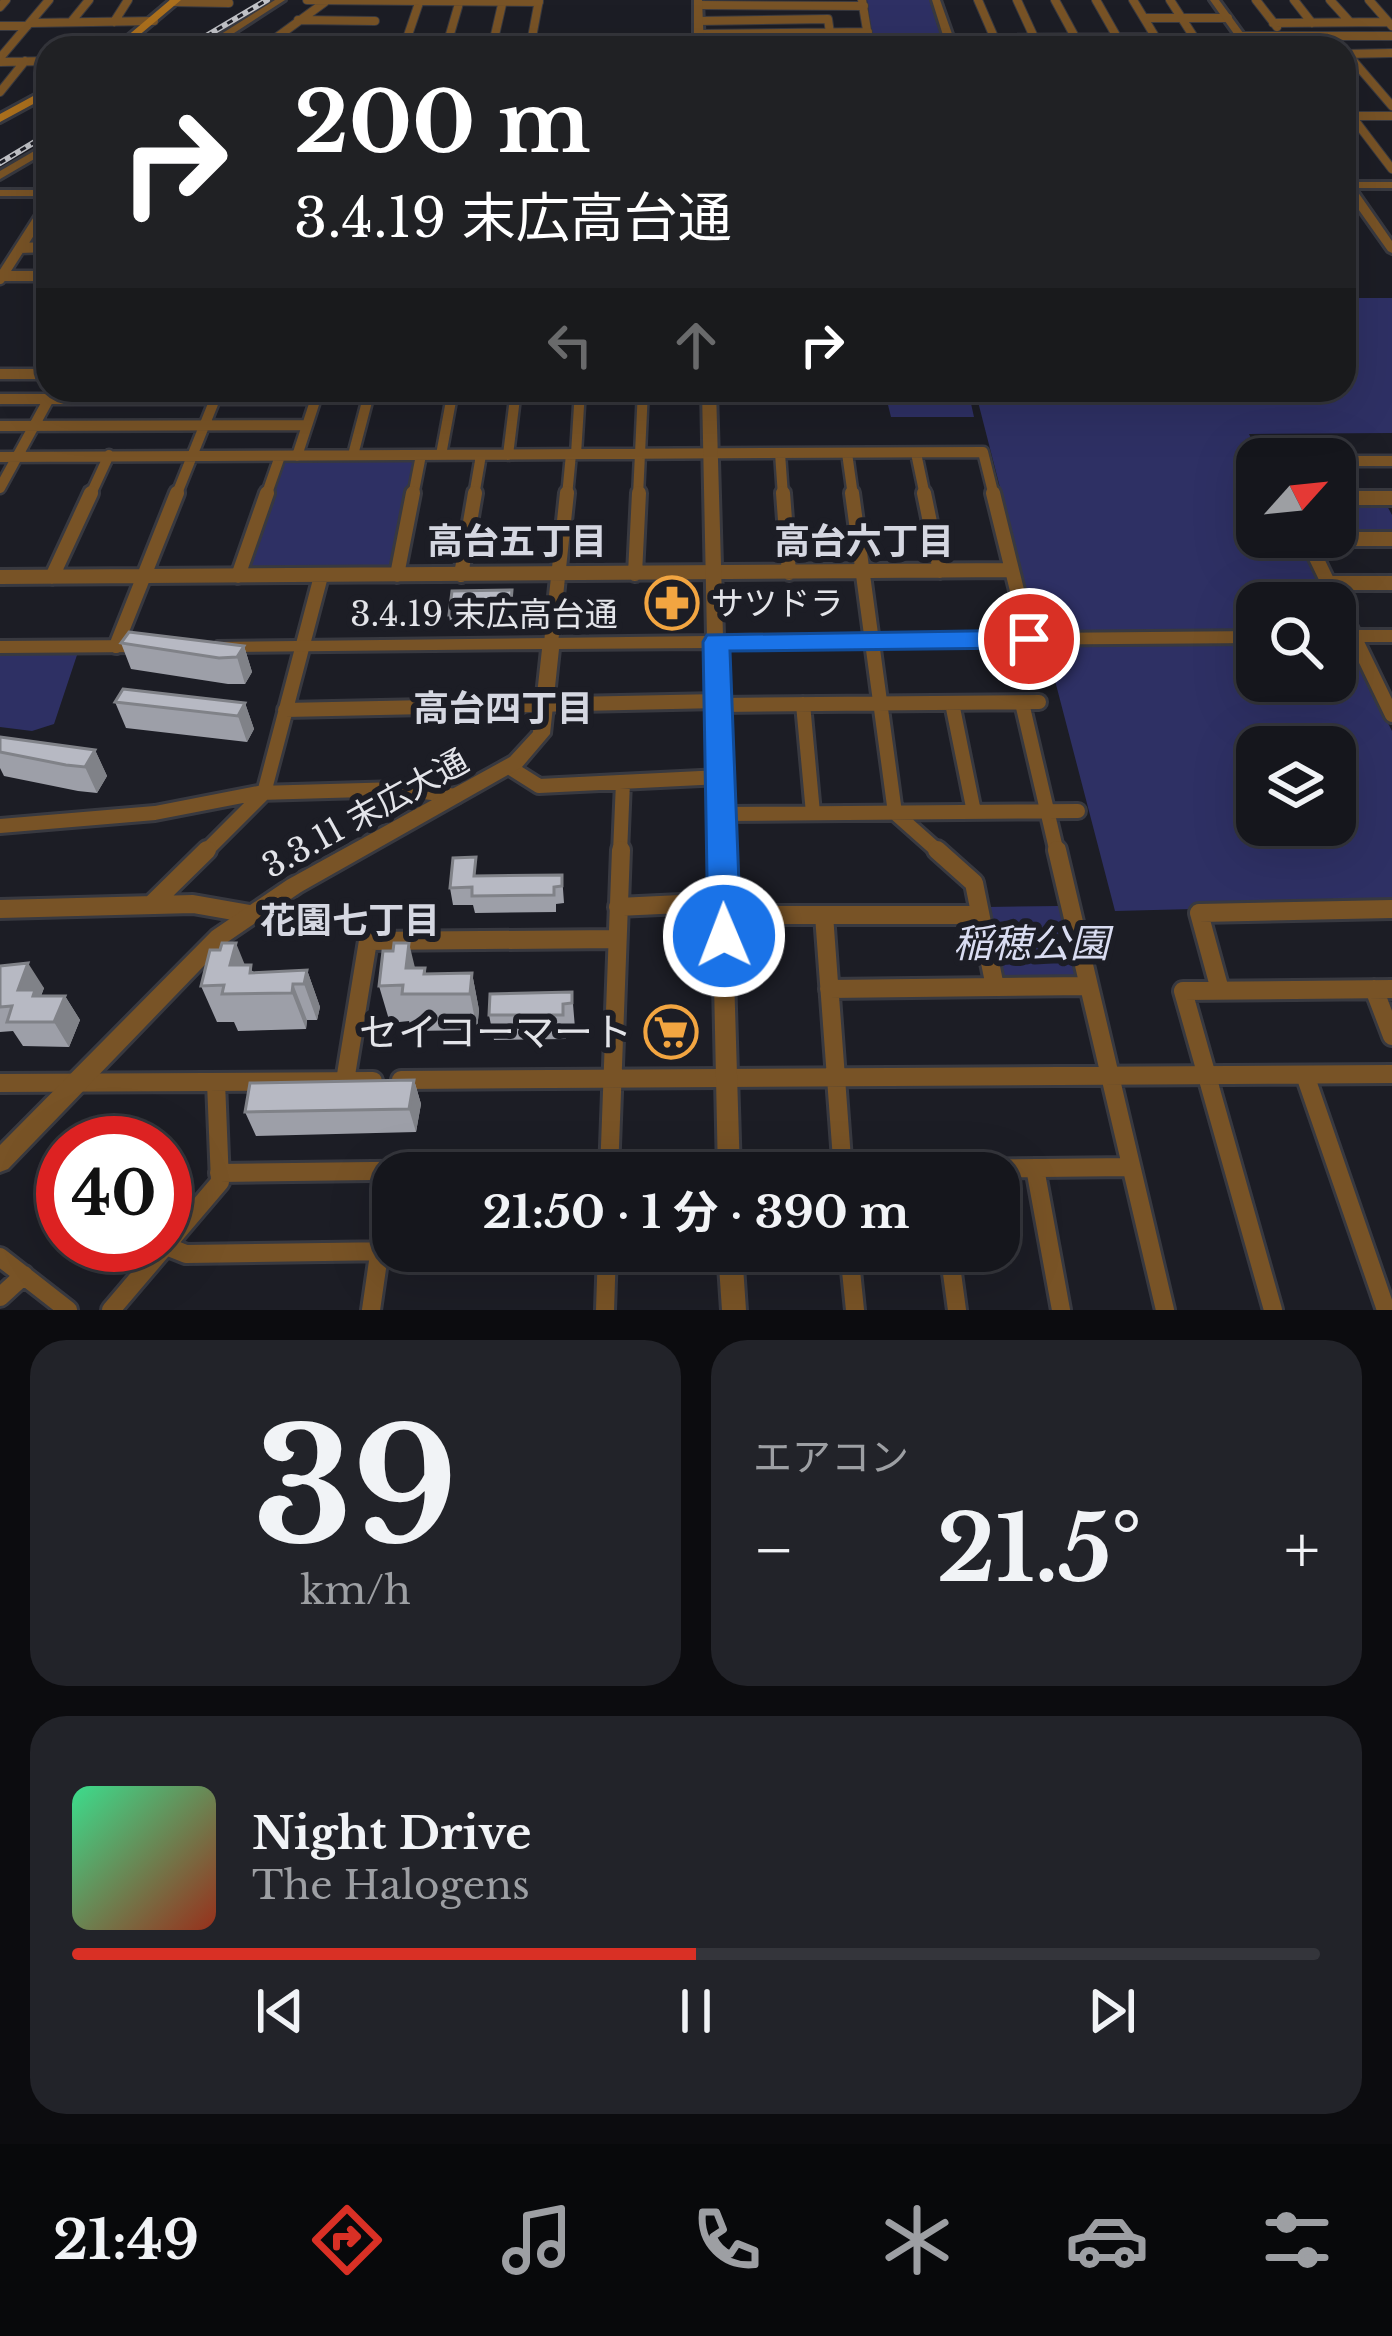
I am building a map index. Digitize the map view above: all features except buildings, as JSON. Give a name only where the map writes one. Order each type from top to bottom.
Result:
[{"type":"main road","points":[[134,36],[174,1]]},
{"type":"main road","points":[[0,118],[36,98]]},
{"type":"street","points":[[0,7],[6,0]]},
{"type":"street","points":[[0,60],[49,0]]},
{"type":"street","points":[[71,22],[88,0]]},
{"type":"street","points":[[114,22],[128,0]]},
{"type":"street","points":[[223,36],[281,0]]},
{"type":"street","points":[[307,0],[539,1],[532,36]]},
{"type":"street","points":[[936,0],[948,36]]},
{"type":"street","points":[[978,0],[994,36]]},
{"type":"street","points":[[1017,0],[1035,36]]},
{"type":"street","points":[[1055,0],[1074,36]]},
{"type":"street","points":[[1096,0],[1116,36]]},
{"type":"street","points":[[1133,0],[1154,36]]},
{"type":"street","points":[[1170,0],[1193,36]]},
{"type":"street","points":[[1214,0],[1240,36],[1392,36]]},
{"type":"street","points":[[1256,0],[1284,36]]},
{"type":"street","points":[[1294,0],[1312,22]]},
{"type":"street","points":[[1330,0],[1350,22]]},
{"type":"street","points":[[174,1],[222,2]]},
{"type":"street","points":[[276,36],[326,1]]},
{"type":"street","points":[[369,36],[383,1]]},
{"type":"street","points":[[408,36],[419,1]]},
{"type":"street","points":[[449,36],[459,1]]},
{"type":"street","points":[[495,36],[503,1]]},
{"type":"street","points":[[1370,1],[1390,24]]},
{"type":"street","points":[[1370,1],[1392,2]]},
{"type":"street","points":[[698,36],[698,2],[863,3],[868,36]]},
{"type":"street","points":[[1144,18],[1228,18]]},
{"type":"street","points":[[698,27],[827,19],[830,33]]},
{"type":"street","points":[[298,20],[375,21]]},
{"type":"street","points":[[0,26],[154,21]]},
{"type":"street","points":[[746,36],[752,21]]},
{"type":"street","points":[[1273,23],[1390,24]]},
{"type":"street","points":[[698,27],[747,33],[868,32]]},
{"type":"street","points":[[1356,52],[1392,53]]},
{"type":"street","points":[[0,60],[36,61]]},
{"type":"street","points":[[0,92],[26,61]]},
{"type":"street","points":[[1356,65],[1392,106]]},
{"type":"street","points":[[1356,114],[1392,116]]},
{"type":"street","points":[[1356,125],[1392,168]]},
{"type":"street","points":[[0,176],[36,154]]},
{"type":"street","points":[[1356,184],[1392,185]]},
{"type":"street","points":[[0,194],[36,193]]},
{"type":"street","points":[[1356,199],[1392,249]]},
{"type":"street","points":[[1,275],[36,229]]},
{"type":"street","points":[[20,248],[36,248]]},
{"type":"street","points":[[1,275],[36,276]]},
{"type":"street","points":[[0,374],[36,374]]},
{"type":"street","points":[[0,399],[36,395]]},
{"type":"street","points":[[0,488],[47,402]]},
{"type":"street","points":[[116,646],[214,402]]},
{"type":"street","points":[[297,456],[314,402]]},
{"type":"street","points":[[353,455],[367,402]]},
{"type":"street","points":[[441,455],[451,402]]},
{"type":"street","points":[[508,455],[515,402]]},
{"type":"street","points":[[550,643],[579,402]]},
{"type":"street","points":[[635,574],[642,402]]},
{"type":"street","points":[[709,402],[729,1152]]},
{"type":"street","points":[[0,426],[307,425]]},
{"type":"street","points":[[916,452],[940,571]]},
{"type":"street","points":[[0,457],[983,452],[1029,639]]},
{"type":"street","points":[[780,453],[789,573]]},
{"type":"street","points":[[847,453],[896,813],[974,883],[994,987]]},
{"type":"street","points":[[52,577],[109,455]]},
{"type":"street","points":[[397,575],[421,455]]},
{"type":"street","points":[[461,575],[481,455]]},
{"type":"street","points":[[238,576],[280,456]]},
{"type":"street","points":[[1356,461],[1392,461]]},
{"type":"street","points":[[1356,498],[1392,498]]},
{"type":"street","points":[[1356,539],[1392,539]]},
{"type":"street","points":[[0,578],[1012,570]]},
{"type":"street","points":[[151,905],[264,793],[321,576]]},
{"type":"street","points":[[1356,583],[1392,583]]},
{"type":"street","points":[[1356,636],[1392,636]]},
{"type":"street","name":"3.4.19 末広高台通","points":[[209,646],[1236,638]]},
{"type":"street","name":"3.3.11 末広大通","points":[[0,1161],[219,938],[250,914],[509,767],[542,734],[550,643]]},
{"type":"street","points":[[0,647],[163,646]]},
{"type":"street","points":[[1356,652],[1387,695],[1392,716]]},
{"type":"street","points":[[285,710],[1031,702],[1048,812],[1165,1310]]},
{"type":"street","points":[[803,704],[813,814]]},
{"type":"street","points":[[952,704],[974,812]]},
{"type":"street","points":[[509,767],[539,786],[721,777]]},
{"type":"street","points":[[610,1152],[622,782]]},
{"type":"street","points":[[0,826],[155,814],[264,793],[400,789],[456,796]]},
{"type":"street","points":[[722,814],[1078,811]]},
{"type":"street","points":[[0,909],[224,906],[250,914]]},
{"type":"street","points":[[618,908],[980,915]]},
{"type":"street","points":[[1220,991],[1199,914],[1392,909]]},
{"type":"street","points":[[824,915],[840,1152]]},
{"type":"street","points":[[345,1081],[368,941],[617,939]]},
{"type":"street","points":[[829,989],[1088,986]]},
{"type":"street","points":[[1273,1310],[1183,991],[1383,989],[1392,1036]]},
{"type":"street","points":[[0,1083],[1392,1074]]},
{"type":"street","points":[[1305,1075],[1386,1310]]},
{"type":"street","points":[[192,1215],[220,1182],[216,1082]]},
{"type":"street","points":[[1020,1168],[1130,1166]]},
{"type":"street","points":[[1034,1168],[1061,1310]]},
{"type":"street","points":[[219,1173],[372,1171]]},
{"type":"street","points":[[192,1254],[372,1251]]},
{"type":"street","points":[[0,1257],[68,1310]]},
{"type":"street","points":[[111,1310],[144,1272]]},
{"type":"street","points":[[371,1310],[381,1272]]},
{"type":"street","points":[[605,1310],[606,1272]]},
{"type":"street","points":[[731,1272],[734,1310]]},
{"type":"street","points":[[851,1272],[855,1310]]},
{"type":"street","points":[[952,1272],[957,1310]]},
{"type":"street","points":[[0,1297],[23,1275]]},
{"type":"green space","points":[[867,0],[932,0],[943,36],[872,36]]},
{"type":"green space","points":[[1356,298],[1392,298],[1392,433],[1236,438],[1236,558],[1308,558],[1320,582],[1236,582],[1236,630],[1037,632],[978,402],[1356,402]]},
{"type":"green space","points":[[887,402],[971,402],[974,417],[891,417]]},
{"type":"green space","points":[[416,458],[392,571],[247,573],[283,459]]},
{"type":"green space","points":[[1356,502],[1385,502],[1392,515],[1392,536],[1356,536]]},
{"type":"green space","points":[[1236,643],[1236,702],[1356,702],[1356,660],[1392,731],[1392,904],[1115,911],[1046,646]]},
{"type":"green space","points":[[78,652],[54,724],[32,731],[0,727],[0,653]]},
{"type":"green space","name":"稲穂公園","points":[[1059,906],[1076,980],[1001,980],[987,907]]},
{"type":"railway","points":[[206,36],[267,0]]},
{"type":"railway","points":[[0,163],[36,141]]},
{"type":"place","name":"サツドラ","points":[[672,603]]},
{"type":"place","name":"セイコーマート","points":[[671,1032]]},
{"type":"district","name":"高台五丁目","points":[[517,541]]},
{"type":"district","name":"高台六丁目","points":[[864,541]]},
{"type":"district","name":"高台四丁目","points":[[503,708]]},
{"type":"district","name":"花園七丁目","points":[[350,920]]},
{"type":"route","points":[[724,936],[716,642],[1029,639]]}]
